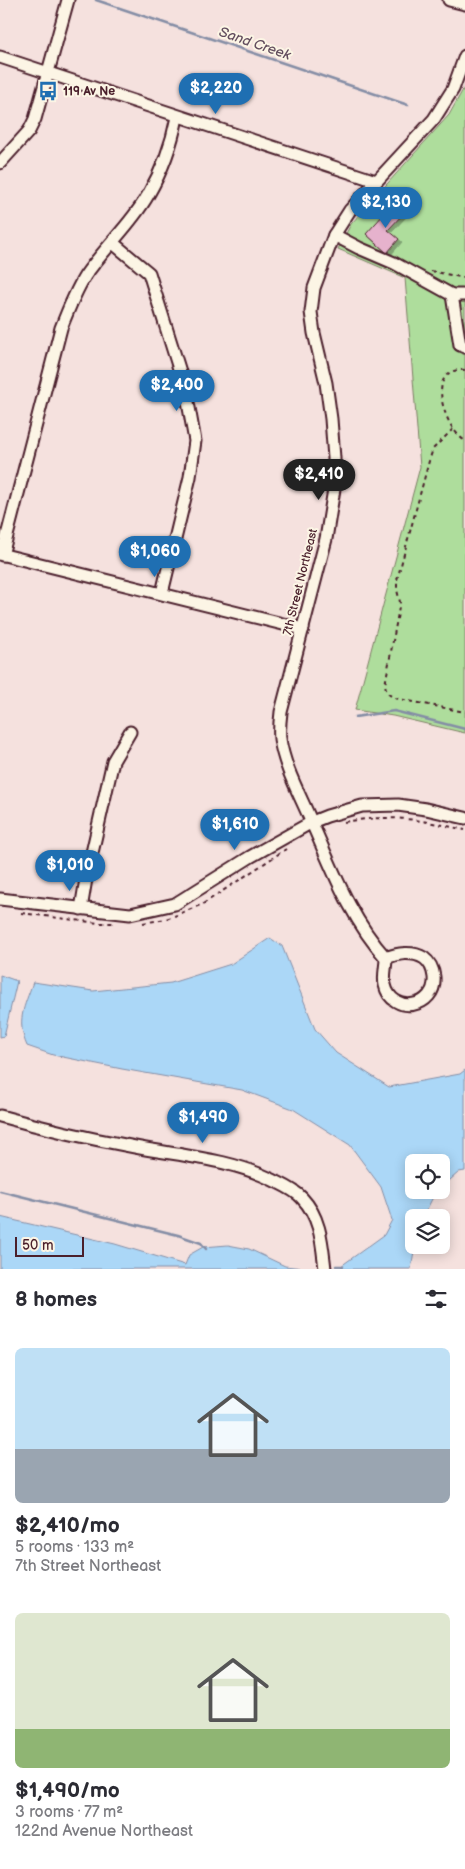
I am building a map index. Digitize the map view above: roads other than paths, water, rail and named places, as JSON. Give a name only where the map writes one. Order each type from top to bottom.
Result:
[{"type":"street","points":[[0,163],[29,131],[40,105],[68,0]]},
{"type":"street","points":[[449,0],[465,4]]},
{"type":"street","name":"7th Street Northeast","points":[[386,958],[356,919],[338,885],[283,754],[280,737],[282,712],[326,539],[334,488],[331,419],[326,383],[311,312],[314,288],[334,235],[350,210],[434,119],[453,89],[465,56]]},
{"type":"street","points":[[0,57],[372,185]]},
{"type":"street","points":[[177,117],[168,151],[148,194],[127,226],[85,276],[61,328],[1,555],[303,629]]},
{"type":"street","points":[[334,235],[394,263],[452,295],[465,295]]},
{"type":"street","points":[[113,242],[149,273],[186,390],[195,441],[190,476],[162,593]]},
{"type":"street","points":[[452,295],[460,321],[460,345],[465,347]]},
{"type":"street","points":[[81,909],[113,761],[130,732]]},
{"type":"street","points":[[0,899],[130,914],[175,904],[250,857],[312,822],[362,806],[389,805],[426,809],[465,818]]},
{"type":"street","points":[[414,954],[422,957],[430,964],[435,983],[431,995],[422,1003],[412,1005],[396,1003],[390,997],[385,987],[386,958],[393,955],[414,954]]},
{"type":"street","points":[[0,1116],[47,1129],[129,1146],[212,1159],[255,1172],[282,1184],[302,1197],[320,1229],[325,1269]]},
{"type":"water","points":[[270,938],[282,946],[315,1029],[336,1053],[389,1087],[460,1074],[465,1070],[465,1171],[459,1172],[450,1180],[450,1154],[405,1154],[405,1199],[432,1199],[427,1209],[405,1209],[405,1254],[414,1254],[411,1269],[343,1269],[341,1266],[384,1235],[392,1220],[381,1187],[350,1145],[293,1109],[242,1090],[53,1055],[27,1046],[22,1029],[22,1014],[33,982],[93,991],[171,983],[231,964]]},
{"type":"water","points":[[0,975],[17,981],[4,1036],[0,1037]]},
{"type":"water","points":[[0,1217],[115,1244],[185,1265],[189,1255],[203,1247],[228,1245],[249,1249],[285,1266],[311,1269],[0,1269]]},
{"type":"waterway","name":"Sand Creek","points":[[96,0],[408,105]]},
{"type":"waterway","points":[[355,717],[394,711],[465,729]]},
{"type":"waterway","points":[[0,1191],[178,1235],[201,1243],[206,1249]]},
{"type":"waterway","points":[[336,1266],[343,1266]]},
{"type":"place","name":"119 Av Ne","points":[[48,91]]}]
